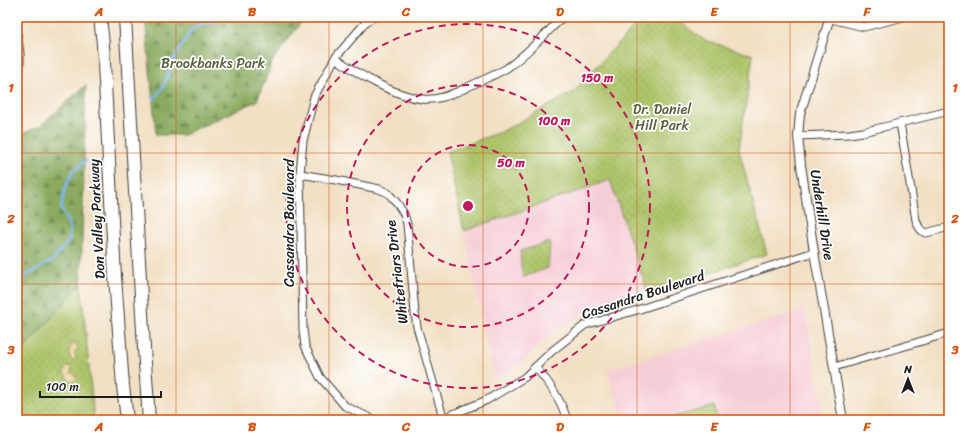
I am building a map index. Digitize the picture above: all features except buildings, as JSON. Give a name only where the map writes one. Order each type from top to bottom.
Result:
[{"type":"highway","name":"Don Valley Parkway","points":[[100,17],[115,277],[127,420]]},
{"type":"highway","points":[[125,17],[149,420]]},
{"type":"street","name":"Cassandra Boulevard","points":[[374,17],[366,22],[335,58],[314,97],[303,141],[300,174],[303,329],[305,346],[320,377],[344,406],[374,420]]},
{"type":"street","points":[[335,58],[357,72],[403,96],[424,100],[435,100],[448,96],[506,68],[519,59],[563,17]]},
{"type":"street","points":[[827,18],[864,27],[903,17]]},
{"type":"street","name":"Underhill Drive","points":[[827,18],[800,114],[798,136],[814,252],[843,420]]},
{"type":"street","points":[[17,33],[21,54],[19,71],[17,74]]},
{"type":"street","points":[[798,136],[863,132],[949,111]]},
{"type":"street","points":[[900,124],[918,227],[926,233],[949,227]]},
{"type":"street","name":"Whitefriars Drive","points":[[300,174],[379,189],[388,193],[404,214],[408,232],[417,327],[443,417]]},
{"type":"street","name":"Cassandra Boulevard","points":[[431,420],[451,415],[487,400],[525,377],[552,351],[585,325],[637,310],[814,252]]},
{"type":"street","points":[[834,367],[949,333]]},
{"type":"street","points":[[535,367],[558,396],[565,411],[567,420]]},
{"type":"shaded area","points":[[610,180],[648,293],[587,313],[547,337],[521,364],[494,379],[464,231]]},
{"type":"shaded area","points":[[805,309],[824,420],[623,420],[607,370]]},
{"type":"green space","name":"Brookbanks Park","points":[[145,17],[305,17],[273,60],[257,101],[183,135],[156,135]]},
{"type":"green space","name":"Dr. Daniel Hill Park","points":[[643,17],[673,17],[704,40],[753,55],[739,150],[767,254],[648,293],[610,180],[464,231],[447,152],[505,130],[573,92]]},
{"type":"green space","points":[[86,85],[81,284],[17,357],[17,136],[40,126]]},
{"type":"green space","points":[[550,242],[548,268],[523,277],[520,251]]},
{"type":"green space","points":[[81,284],[94,420],[17,420],[17,357],[46,323],[47,319]]},
{"type":"green space","points":[[714,406],[718,420],[663,420]]},
{"type":"sand","points":[[75,343],[78,348],[75,352],[76,359],[73,361],[70,358],[69,350],[72,344]]},
{"type":"sand","points":[[68,366],[71,367],[71,372],[76,376],[77,379],[74,381],[69,380],[64,373],[64,369]]},
{"type":"waterway","points":[[154,99],[163,87],[176,55],[191,31],[197,26],[225,17]]},
{"type":"waterway","points":[[17,278],[26,276],[53,260],[69,240],[70,226],[61,208],[65,189],[73,171],[87,160]]}]
